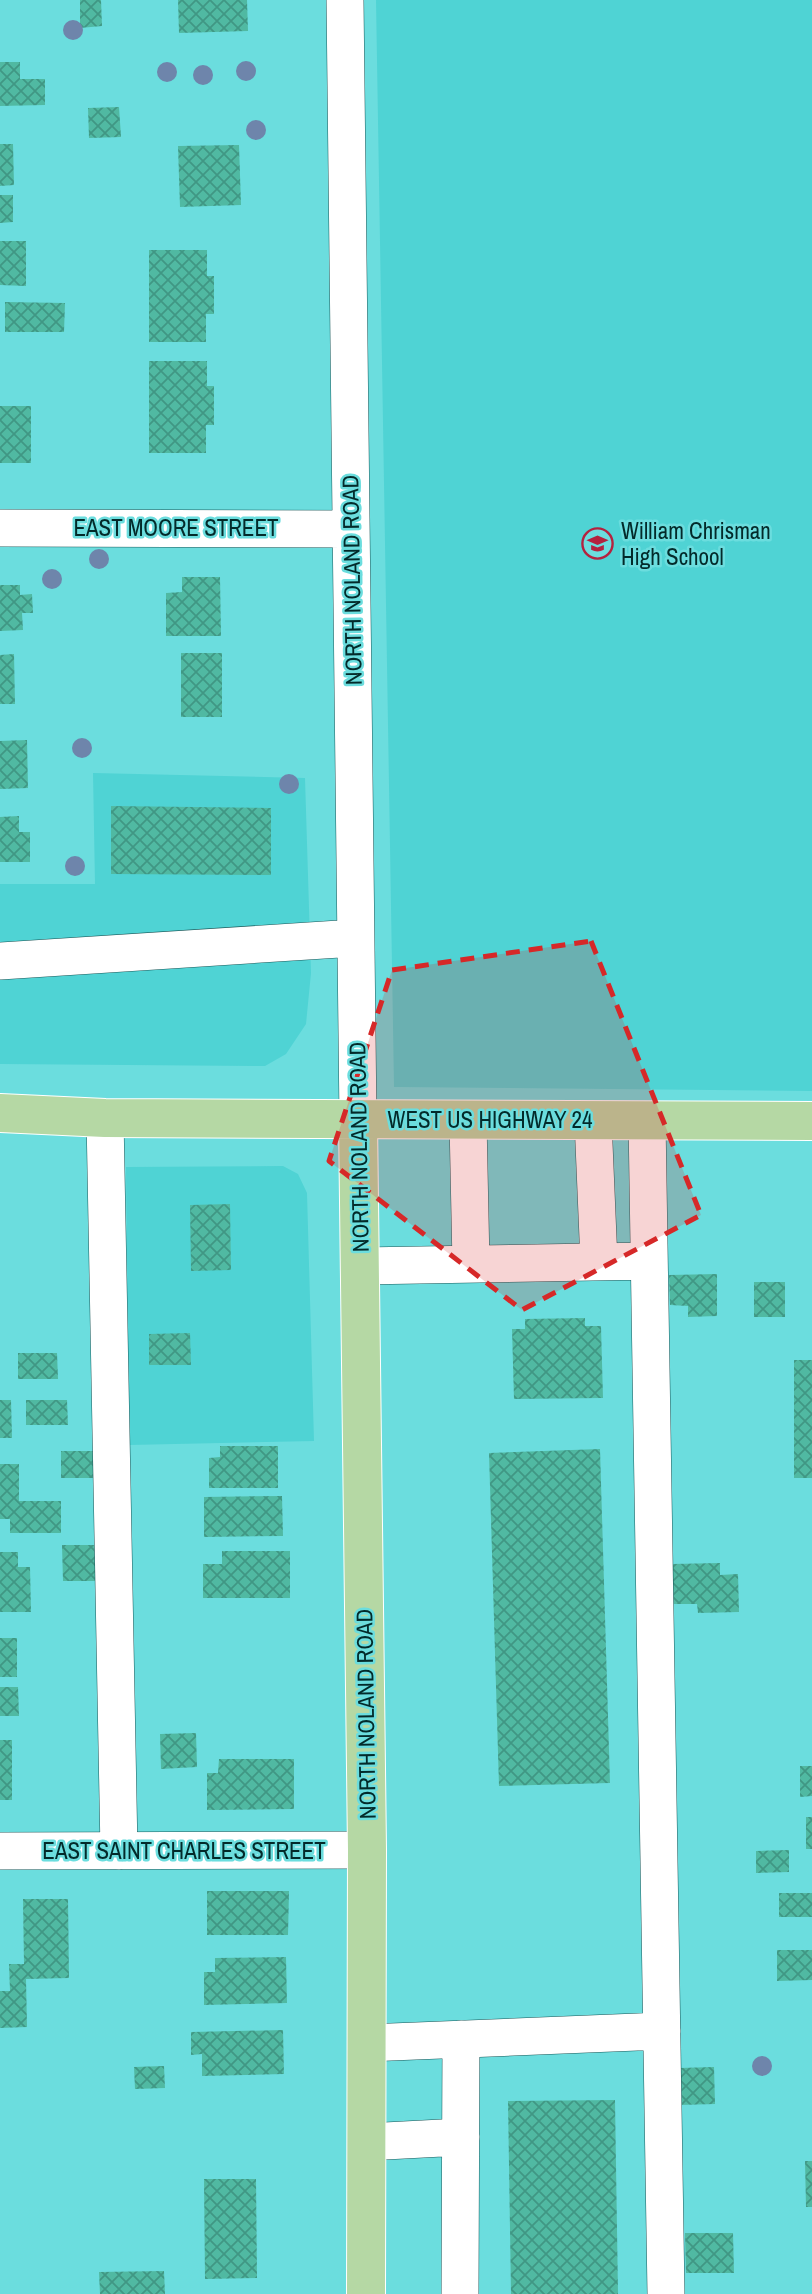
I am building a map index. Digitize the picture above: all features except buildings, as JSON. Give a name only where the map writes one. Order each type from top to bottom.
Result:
[{"type":"main road","name":"WEST US HIGHWAY 24","points":[[0,1113],[105,1118],[812,1121]]},
{"type":"main road","name":"NORTH NOLAND ROAD","points":[[358,1120],[367,1850],[366,2294]]},
{"type":"street","name":"NORTH NOLAND ROAD","points":[[345,0],[358,1120]]},
{"type":"street","name":"EAST MOORE STREET","points":[[0,528],[351,529]]},
{"type":"street","points":[[0,961],[355,938]]},
{"type":"street","points":[[105,1118],[119,1851]]},
{"type":"street","points":[[593,1120],[599,1262]]},
{"type":"street","points":[[647,1120],[666,2294]]},
{"type":"street","points":[[468,1121],[471,1264]]},
{"type":"street","points":[[361,1266],[649,1261]]},
{"type":"street","name":"EAST SAINT CHARLES STREET","points":[[0,1851],[367,1850]]},
{"type":"street","points":[[366,2043],[662,2031]]},
{"type":"street","points":[[460,2294],[461,2039]]},
{"type":"street","points":[[366,2142],[461,2137]]},
{"type":"highlighted area","points":[[591,941],[701,1215],[522,1310],[329,1161],[392,970]]},
{"type":"shaded area","name":"William Chrisman High School","points":[[376,0],[812,0],[812,1091],[394,1087]]},
{"type":"shaded area","points":[[93,773],[305,778],[311,973],[306,1024],[286,1054],[265,1066],[0,1064],[0,884],[95,884]]},
{"type":"shaded area","points":[[283,1166],[298,1174],[307,1193],[314,1441],[129,1445],[126,1167]]},
{"type":"place","name":"William Chrisman High School","points":[[598,544]]}]
